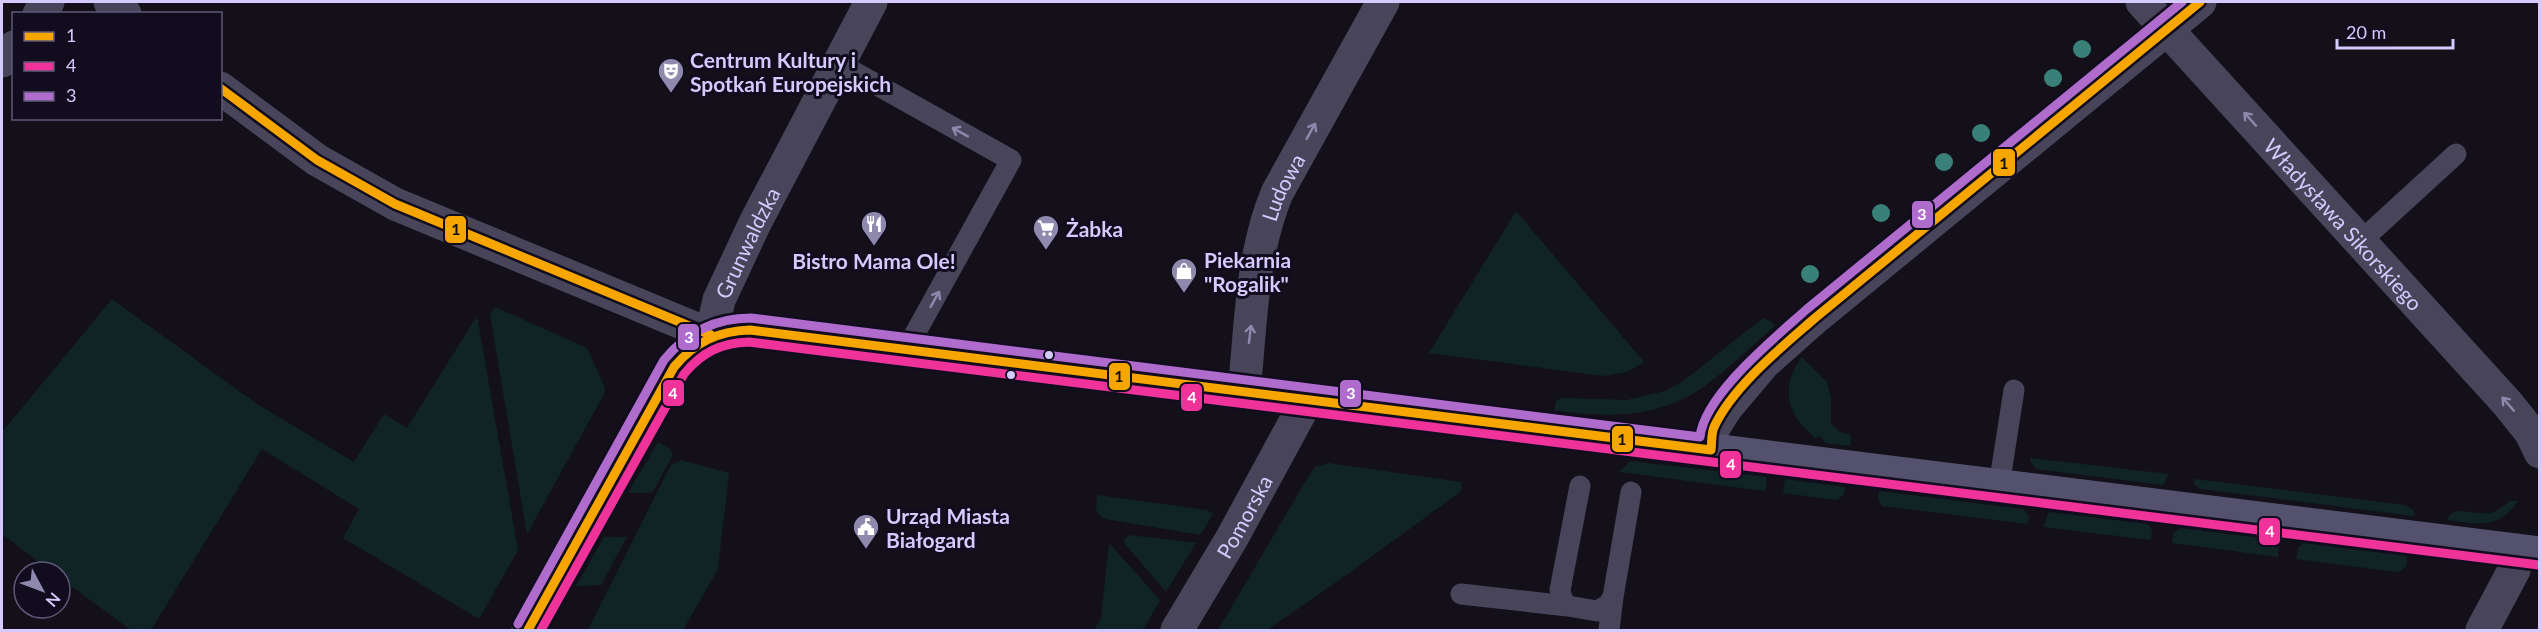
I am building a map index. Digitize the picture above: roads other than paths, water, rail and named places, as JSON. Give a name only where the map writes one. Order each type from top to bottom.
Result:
[{"type":"street","points":[[110,2],[122,12]]},
{"type":"street","name":"Grunwaldzka","points":[[711,335],[719,300],[754,223],[871,2]]},
{"type":"street","name":"Ludowa","points":[[1244,392],[1255,269],[1268,213],[1383,2]]},
{"type":"street","name":"Władysława Sikorskiego","points":[[2142,2],[2508,404],[2531,433],[2540,452]]},
{"type":"street","points":[[1711,450],[1713,429],[1726,408],[1772,356],[1815,318],[2200,2]]},
{"type":"street","points":[[2,62],[12,50]]},
{"type":"street","points":[[222,89],[317,160],[395,204],[711,335]]},
{"type":"street","points":[[528,630],[674,367],[685,352],[711,335],[730,330],[750,330],[2528,551],[2514,570],[2482,630]]},
{"type":"street","name":"Pomorska","points":[[1177,630],[1232,538],[1307,400]]},
{"type":"lane","points":[[838,63],[1011,160],[906,350]]},
{"type":"lane","points":[[2361,241],[2456,154]]},
{"type":"lane","points":[[1999,486],[2014,390]]},
{"type":"lane","points":[[1568,606],[1562,599],[1560,590],[1580,486]]},
{"type":"lane","points":[[1609,630],[1631,492]]},
{"type":"lane","points":[[1461,594],[1597,611],[1608,605],[1613,597]]},
{"type":"place","name":"Centrum Kultury i Spotkań Europejskich","points":[[671,94]]},
{"type":"place","name":"Bistro Mama Ole!","points":[[874,247]]},
{"type":"place","name":"Żabka","points":[[1046,251]]},
{"type":"place","name":"Piekarnia \"Rogalik\"","points":[[1184,294]]},
{"type":"place","name":"Urząd Miasta Białogard","points":[[866,550]]}]
